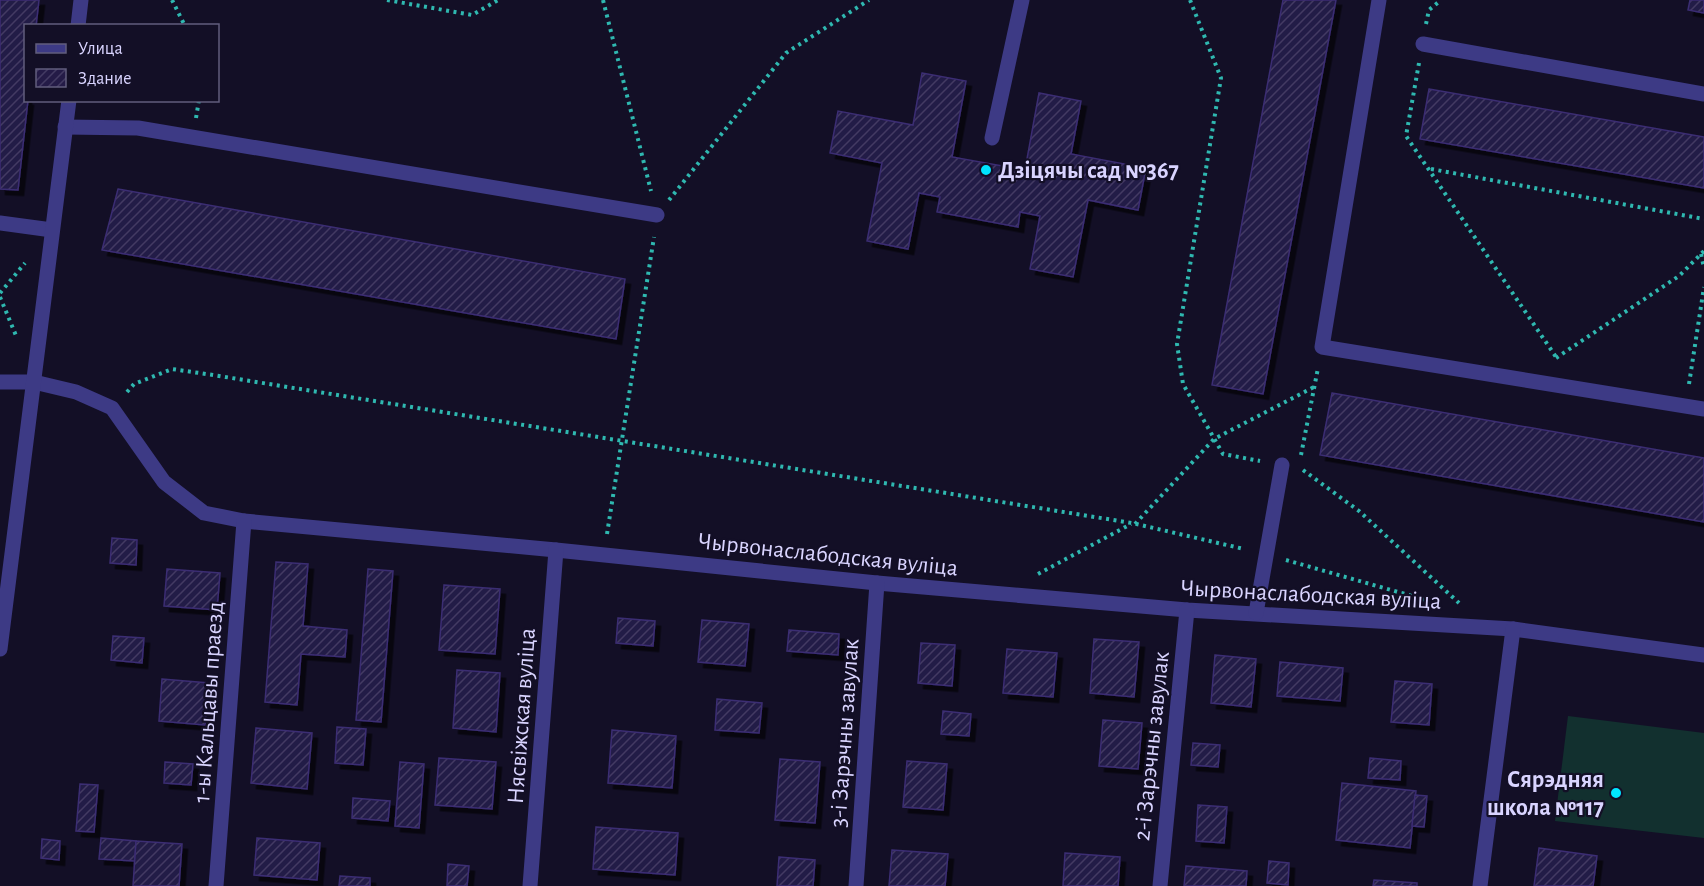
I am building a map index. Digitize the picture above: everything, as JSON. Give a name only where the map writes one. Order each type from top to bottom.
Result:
[{"type":"street","points":[[78,24],[81,0]]},
{"type":"street","points":[[992,138],[1022,0]]},
{"type":"street","points":[[1379,0],[1322,347],[1704,409]]},
{"type":"street","points":[[1423,44],[1704,94]]},
{"type":"street","points":[[0,649],[69,102]]},
{"type":"street","points":[[65,128],[138,128],[657,215]]},
{"type":"street","points":[[0,223],[52,230]]},
{"type":"street","points":[[0,382],[34,382],[76,392],[112,408]]},
{"type":"street","name":"Чырвонаслабодская вуліца","points":[[112,408],[164,482],[204,513],[244,521],[604,554],[877,583],[1187,610],[1482,626],[1704,655]]},
{"type":"street","points":[[1256,613],[1282,465]]},
{"type":"street","name":"1-ы Кальцавы праезд","points":[[216,886],[244,521]]},
{"type":"street","name":"Нясвіжская вуліца","points":[[530,886],[556,550]]},
{"type":"street","name":"3-і Зарэчны завулак","points":[[856,886],[877,583]]},
{"type":"street","name":"2-і Зарэчны завулак","points":[[1160,886],[1187,610]]},
{"type":"street","points":[[1480,886],[1514,629]]},
{"type":"path","points":[[172,0],[184,24]]},
{"type":"path","points":[[387,0],[472,15],[498,0]]},
{"type":"path","points":[[603,0],[657,215],[604,554]]},
{"type":"path","points":[[657,215],[786,53],[869,0]]},
{"type":"path","points":[[1190,0],[1221,78],[1177,344],[1183,384],[1223,454],[1299,467],[1359,511],[1482,626]]},
{"type":"path","points":[[1423,44],[1406,136],[1557,357]]},
{"type":"path","points":[[1430,168],[1704,219]]},
{"type":"path","points":[[1522,379],[1679,276],[1703,252]]},
{"type":"path","points":[[1703,252],[1704,268]]},
{"type":"path","points":[[1686,406],[1704,287]]},
{"type":"path","points":[[1299,467],[1322,347]]},
{"type":"path","points":[[112,408],[134,384],[172,369],[1134,524],[1267,554],[1435,602]]},
{"type":"path","points":[[1002,593],[1134,524],[1214,439],[1315,387]]},
{"type":"green space","points":[[1568,716],[1704,733],[1704,838],[1555,821]]},
{"type":"building","points":[[0,0],[39,0],[36,24],[24,24],[24,102],[28,102],[18,190],[0,189]]},
{"type":"building","points":[[1283,0],[1336,0],[1263,394],[1212,385]]},
{"type":"building","points":[[1690,0],[1704,0],[1704,13],[1688,10]]},
{"type":"building","points":[[922,73],[966,81],[952,157],[1025,170],[1039,93],[1081,101],[1071,154],[1146,168],[1138,210],[1088,200],[1073,277],[1030,269],[1040,216],[1020,212],[1018,227],[937,212],[940,197],[919,193],[908,249],[867,241],[882,163],[830,153],[838,111],[913,125]]},
{"type":"building","points":[[1429,89],[1704,137],[1704,188],[1420,139]]},
{"type":"building","points":[[118,189],[625,279],[616,339],[102,250]]},
{"type":"building","points":[[1332,393],[1704,458],[1704,522],[1320,455]]},
{"type":"building","points":[[112,538],[137,540],[136,565],[110,563]]},
{"type":"building","points":[[276,562],[308,564],[303,626],[347,630],[345,657],[301,654],[297,705],[265,702]]},
{"type":"building","points":[[167,569],[220,573],[217,610],[164,606]]},
{"type":"building","points":[[368,569],[393,571],[381,722],[356,720]]},
{"type":"building","points":[[444,585],[500,589],[495,654],[439,650]]},
{"type":"building","points":[[618,618],[655,621],[653,646],[616,643]]},
{"type":"building","points":[[702,620],[749,624],[745,666],[698,662]]},
{"type":"building","points":[[789,630],[839,634],[838,655],[787,651]]},
{"type":"building","points":[[113,636],[144,638],[142,663],[111,660]]},
{"type":"building","points":[[1094,639],[1139,642],[1134,697],[1090,693]]},
{"type":"building","points":[[921,643],[955,645],[952,686],[918,683]]},
{"type":"building","points":[[1007,649],[1057,653],[1053,697],[1003,693]]},
{"type":"building","points":[[1215,655],[1256,659],[1251,707],[1211,703]]},
{"type":"building","points":[[1280,662],[1343,668],[1340,701],[1277,696]]},
{"type":"building","points":[[457,670],[500,673],[496,732],[453,728]]},
{"type":"building","points":[[162,679],[209,683],[205,725],[159,721]]},
{"type":"building","points":[[1395,681],[1432,684],[1429,725],[1391,722]]},
{"type":"building","points":[[717,699],[762,703],[759,733],[715,730]]},
{"type":"building","points":[[943,711],[971,714],[969,736],[941,734]]},
{"type":"building","points":[[1103,720],[1142,723],[1138,769],[1099,766]]},
{"type":"building","points":[[337,727],[366,729],[363,765],[335,763]]},
{"type":"building","points":[[256,728],[312,733],[307,789],[251,783]]},
{"type":"building","points":[[612,730],[676,736],[672,788],[608,783]]},
{"type":"building","points":[[1193,743],[1220,745],[1218,767],[1191,765]]},
{"type":"building","points":[[439,758],[496,762],[492,809],[435,805]]},
{"type":"building","points":[[1370,758],[1401,761],[1400,780],[1368,778]]},
{"type":"building","points":[[780,759],[820,762],[815,823],[775,820]]},
{"type":"building","points":[[907,761],[947,764],[943,810],[903,807]]},
{"type":"building","points":[[165,762],[193,764],[191,785],[164,783]]},
{"type":"building","points":[[400,762],[424,764],[419,828],[395,826]]},
{"type":"building","points":[[1342,783],[1416,791],[1410,848],[1336,840]]},
{"type":"building","points":[[80,784],[98,785],[94,832],[76,831]]},
{"type":"building","points":[[1415,795],[1427,796],[1424,827],[1412,826]]},
{"type":"building","points":[[353,798],[390,801],[388,821],[352,818]]},
{"type":"building","points":[[1198,805],[1227,807],[1224,843],[1196,841]]},
{"type":"building","points":[[596,827],[678,833],[675,875],[593,869]]},
{"type":"building","points":[[101,838],[136,841],[135,861],[99,859]]},
{"type":"building","points":[[257,838],[320,843],[317,880],[254,875]]},
{"type":"building","points":[[42,839],[60,841],[59,860],[41,858]]},
{"type":"building","points":[[136,841],[182,844],[179,886],[133,886]]},
{"type":"building","points":[[1539,848],[1597,856],[1593,886],[1534,886]]},
{"type":"building","points":[[892,850],[948,854],[945,886],[889,886]]},
{"type":"building","points":[[1065,853],[1120,857],[1118,886],[1063,886]]},
{"type":"building","points":[[779,857],[815,860],[813,886],[777,886]]},
{"type":"building","points":[[1269,861],[1289,863],[1288,885],[1267,883]]},
{"type":"building","points":[[448,864],[469,866],[467,886],[447,886]]},
{"type":"building","points":[[1186,866],[1247,871],[1246,886],[1184,886]]},
{"type":"building","points":[[340,876],[370,878],[370,886],[339,886]]},
{"type":"building","points":[[1374,880],[1417,883],[1417,886],[1373,886]]},
{"type":"place","name":"Дзіцячы сад №367","points":[[986,170]]},
{"type":"place","name":"Сярэдняя школа №117","points":[[1616,793]]}]
